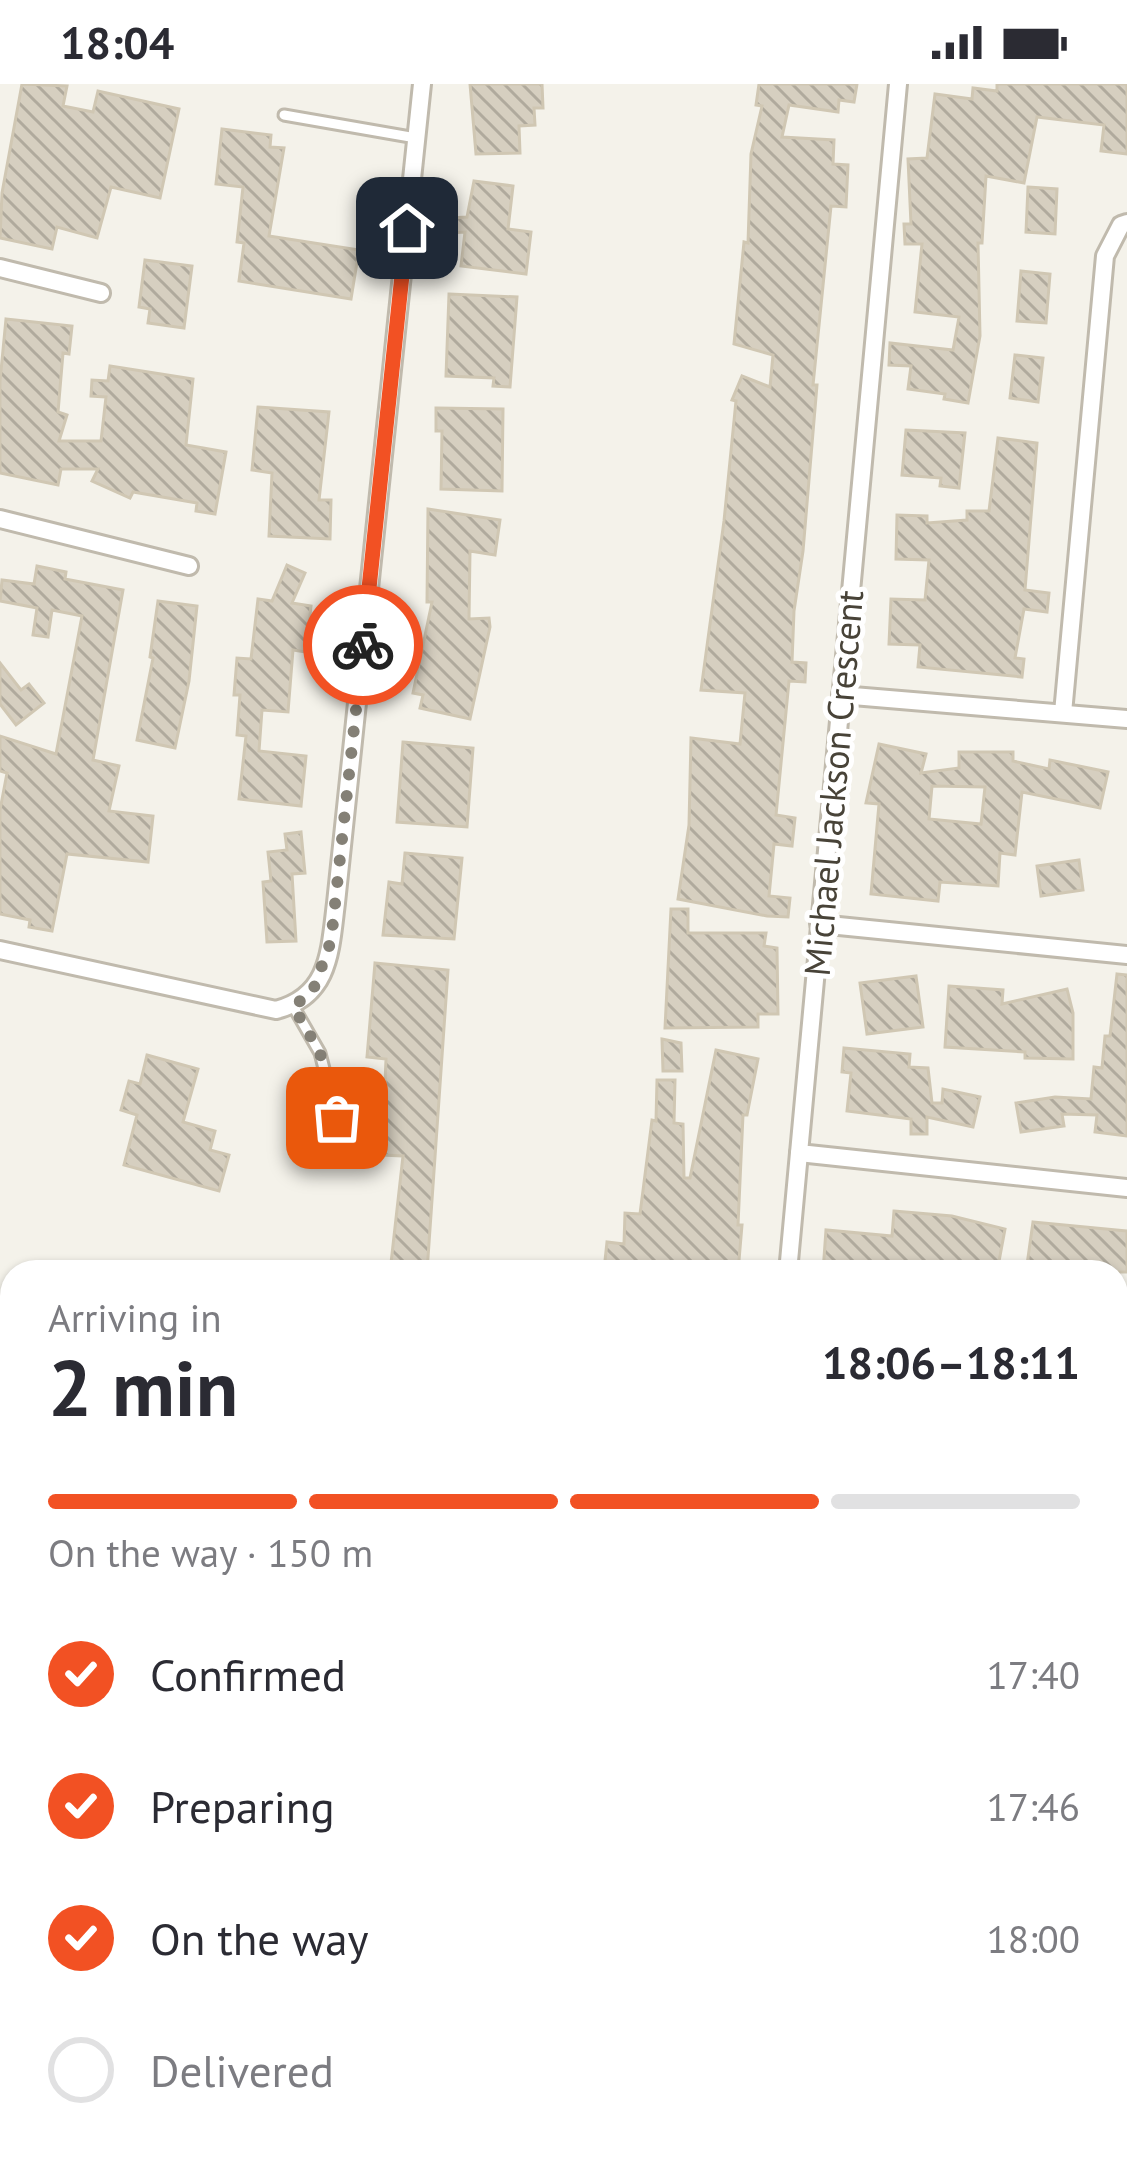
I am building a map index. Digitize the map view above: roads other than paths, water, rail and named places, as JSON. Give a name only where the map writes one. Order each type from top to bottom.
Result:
[{"type":"street","points":[[0,950],[277,1010],[312,993],[323,971],[334,922],[422,84]]},
{"type":"street","name":"Michael Jackson Crescent","points":[[789,1260],[898,84]]},
{"type":"street","points":[[1063,713],[1105,256],[1121,225],[1127,223]]},
{"type":"street","points":[[0,268],[101,293]]},
{"type":"street","points":[[0,518],[189,566]]},
{"type":"street","points":[[842,695],[1127,719]]},
{"type":"street","points":[[819,924],[1127,955]]},
{"type":"street","points":[[799,1153],[1127,1188]]},
{"type":"lane","points":[[284,115],[416,138]]},
{"type":"lane","points":[[293,1006],[320,1053],[346,1155]]}]
